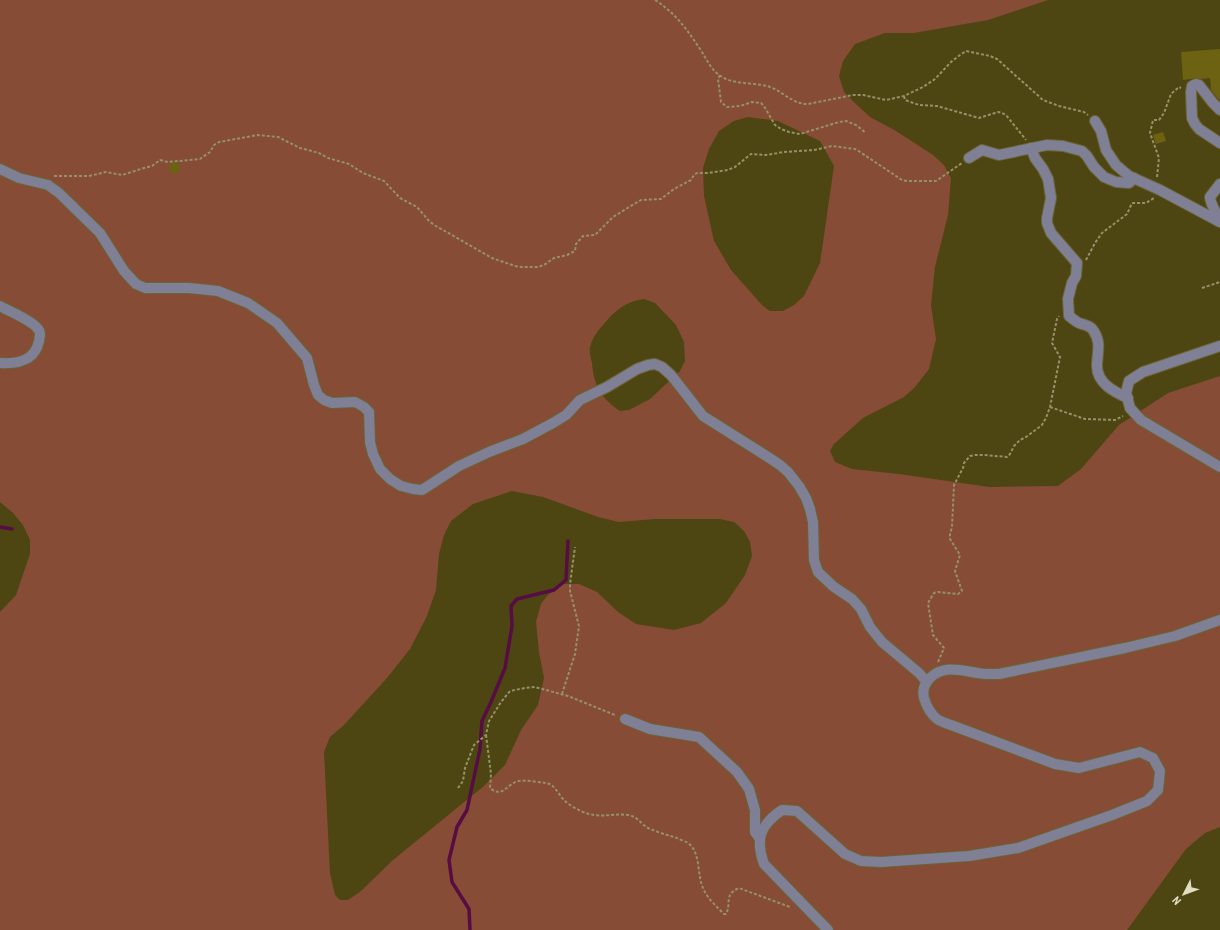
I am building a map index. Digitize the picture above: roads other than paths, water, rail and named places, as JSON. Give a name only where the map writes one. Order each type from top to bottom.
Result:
[{"type":"street","points":[[1220,110],[1212,103],[1199,84],[1192,86],[1192,118],[1199,129],[1220,143]]},
{"type":"street","points":[[1095,121],[1101,131],[1106,150],[1116,165],[1129,176],[1219,221]]},
{"type":"street","points":[[969,158],[982,150],[999,155],[1047,145],[1063,146],[1082,151],[1104,177],[1116,182],[1129,183],[1134,178]]},
{"type":"street","points":[[1031,148],[1035,158],[1048,179],[1050,198],[1047,223],[1051,233],[1077,263],[1076,276],[1072,283],[1068,300],[1069,316],[1078,322],[1089,326],[1093,330],[1099,345],[1097,368],[1100,377],[1107,386],[1118,394],[1128,398]]},
{"type":"street","points":[[0,168],[19,178],[48,185],[59,193],[100,233],[124,271],[136,284],[145,288],[189,288],[218,291],[248,303],[277,323],[307,358],[318,395],[324,400],[332,403],[355,402],[364,407],[368,412],[370,442],[373,454],[380,469],[390,479],[401,486],[422,490],[459,466],[553,424],[566,415],[580,400],[637,369],[655,364],[662,367],[671,375],[703,416],[768,457],[788,472],[806,498],[810,510],[813,522],[814,560],[818,572],[834,587],[852,599],[861,609],[870,627],[882,642],[919,673],[927,682]]},
{"type":"street","points":[[1219,221],[1210,203],[1210,197],[1220,184]]},
{"type":"street","points":[[0,306],[33,324],[41,335],[36,351],[29,358],[19,363],[0,363]]},
{"type":"street","points":[[1220,346],[1143,372],[1129,381],[1126,393],[1130,408],[1141,420],[1220,467]]},
{"type":"street","points":[[828,930],[764,864],[760,853],[760,839],[766,823],[782,810],[797,811],[845,854],[861,860],[881,862],[969,856],[1018,848],[1147,801],[1158,790],[1160,771],[1153,758],[1140,752],[1079,768],[1055,764],[951,726],[937,719],[928,708],[924,697],[924,686],[937,672],[948,669],[986,674],[999,674],[1175,636],[1220,620]]},
{"type":"street","points":[[625,719],[650,729],[699,737],[737,772],[748,789],[755,810],[755,832],[760,839]]},
{"type":"waterway","points":[[0,527],[12,529]]},
{"type":"waterway","points":[[470,930],[469,909],[452,882],[449,860],[457,827],[467,810],[480,749],[482,721],[505,668],[512,626],[511,606],[517,599],[554,590],[566,580],[568,541]]}]
